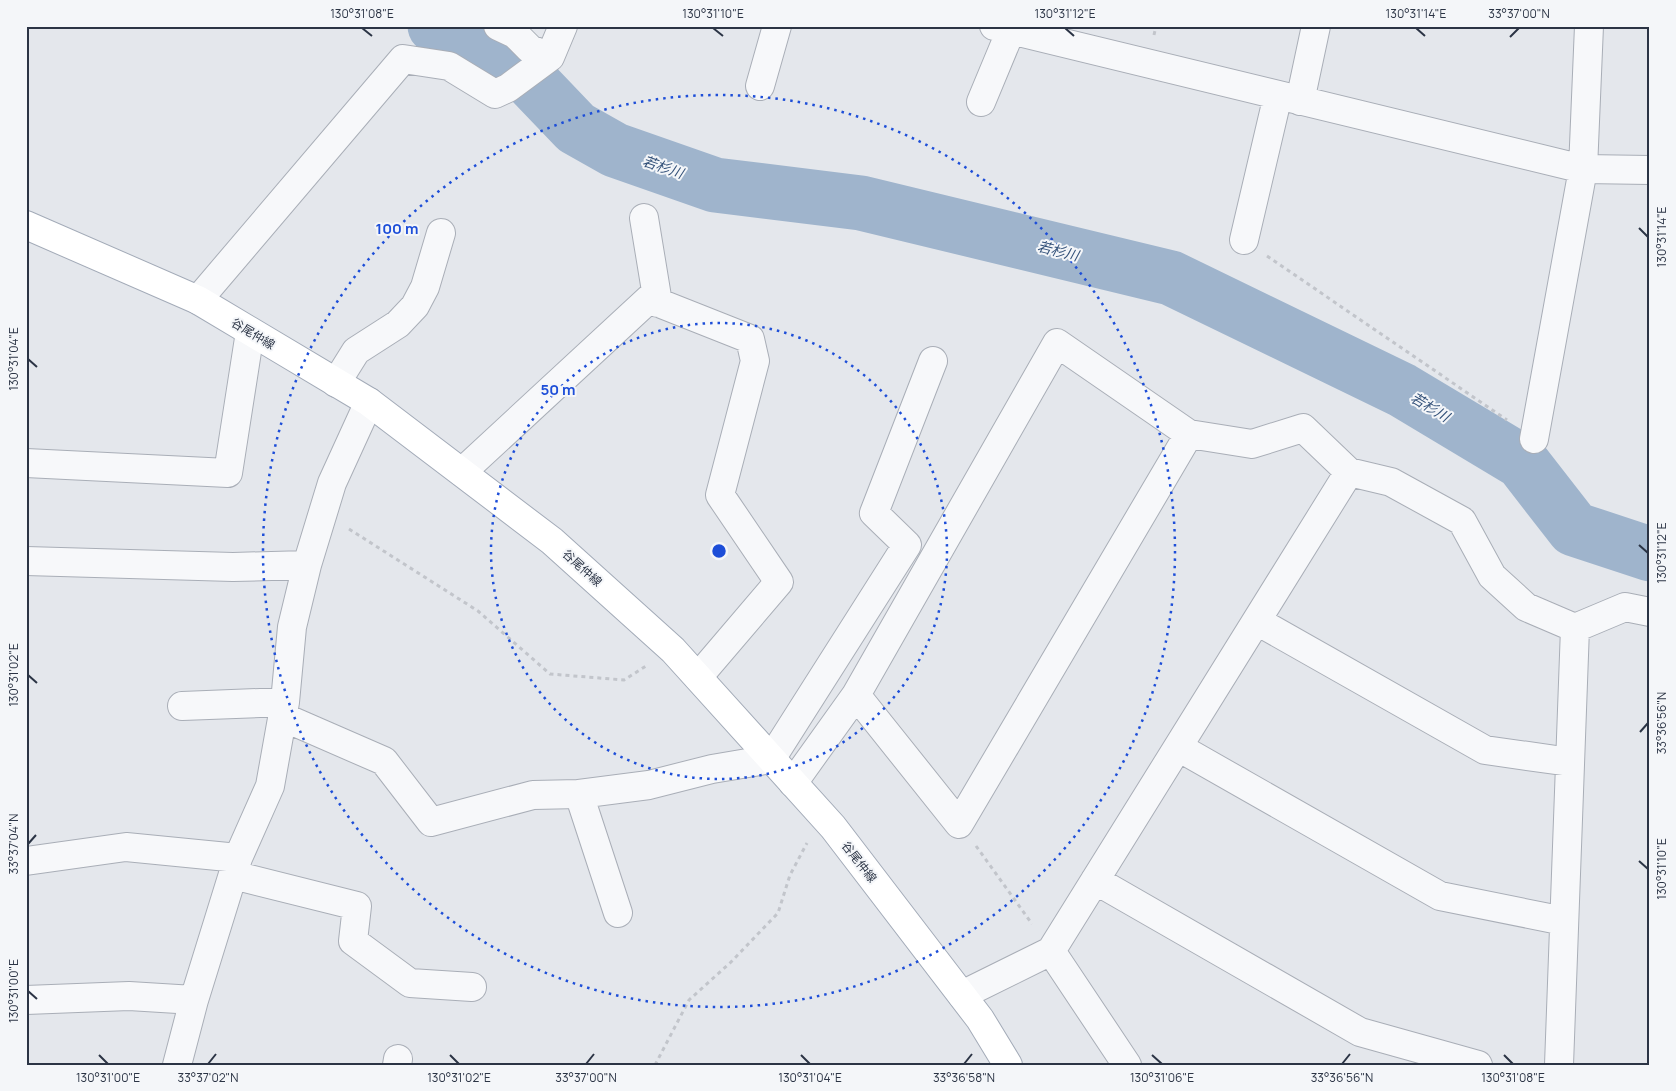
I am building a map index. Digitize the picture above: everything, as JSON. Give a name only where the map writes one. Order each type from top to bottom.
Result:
[{"type":"main road","name":"谷尾仲線","points":[[26,225],[198,300],[369,402],[552,541],[673,650],[822,815],[980,1019],[1008,1065]]},
{"type":"street","points":[[498,26],[515,34],[530,49],[550,57]]},
{"type":"street","points":[[198,300],[403,58],[449,66],[495,94],[508,88],[550,57],[563,26]]},
{"type":"street","points":[[760,86],[777,26]]},
{"type":"street","points":[[1244,240],[1289,98],[1316,26]]},
{"type":"street","points":[[1534,439],[1583,169],[1589,26]]},
{"type":"street","points":[[981,102],[1003,28],[1583,169],[1650,170]]},
{"type":"street","points":[[644,218],[658,302]]},
{"type":"street","points":[[336,383],[356,351],[398,324],[415,306],[425,287],[441,233]]},
{"type":"street","points":[[462,472],[649,299],[750,339],[755,361],[720,495],[778,582],[698,677]]},
{"type":"street","points":[[26,464],[228,473],[250,332]]},
{"type":"street","points":[[794,784],[856,695],[1057,343],[1189,434],[1252,444],[1303,428],[1349,472],[1391,482],[1462,521],[1492,576],[1526,607],[1575,628],[1625,607],[1650,612]]},
{"type":"street","points":[[182,706],[284,710],[384,761],[431,822],[533,795],[579,794],[649,785],[712,769],[771,759],[907,545],[874,513],[933,361]]},
{"type":"street","points":[[177,1065],[194,1000],[236,867],[270,786],[284,710],[292,626],[307,565],[332,483],[369,402]]},
{"type":"street","points":[[856,695],[959,824],[1189,434]]},
{"type":"street","points":[[962,995],[1051,951],[1349,472]]},
{"type":"street","points":[[26,561],[233,567],[307,565]]},
{"type":"street","points":[[1257,621],[1485,750],[1570,762]]},
{"type":"street","points":[[1559,1065],[1575,628]]},
{"type":"street","points":[[1178,747],[1440,896],[1564,920]]},
{"type":"street","points":[[579,794],[618,913]]},
{"type":"street","points":[[26,861],[126,846],[236,867],[357,906],[353,941],[410,983],[472,987]]},
{"type":"street","points":[[1095,880],[1360,1032],[1478,1065]]},
{"type":"street","points":[[1051,951],[1127,1065]]},
{"type":"street","points":[[26,1000],[129,996],[194,1000]]},
{"type":"path","points":[[1244,240],[1534,439]]},
{"type":"path","points":[[323,513],[478,611],[550,674],[624,680],[673,650]]},
{"type":"path","points":[[655,1065],[689,1000],[731,962],[778,913],[790,875],[822,815]]},
{"type":"path","points":[[959,824],[1051,951]]},
{"type":"waterway","name":"若杉川","points":[[435,26],[512,61],[576,128],[615,150],[715,185],[861,203],[1171,278],[1402,390],[1522,462],[1574,529],[1650,554]]}]
